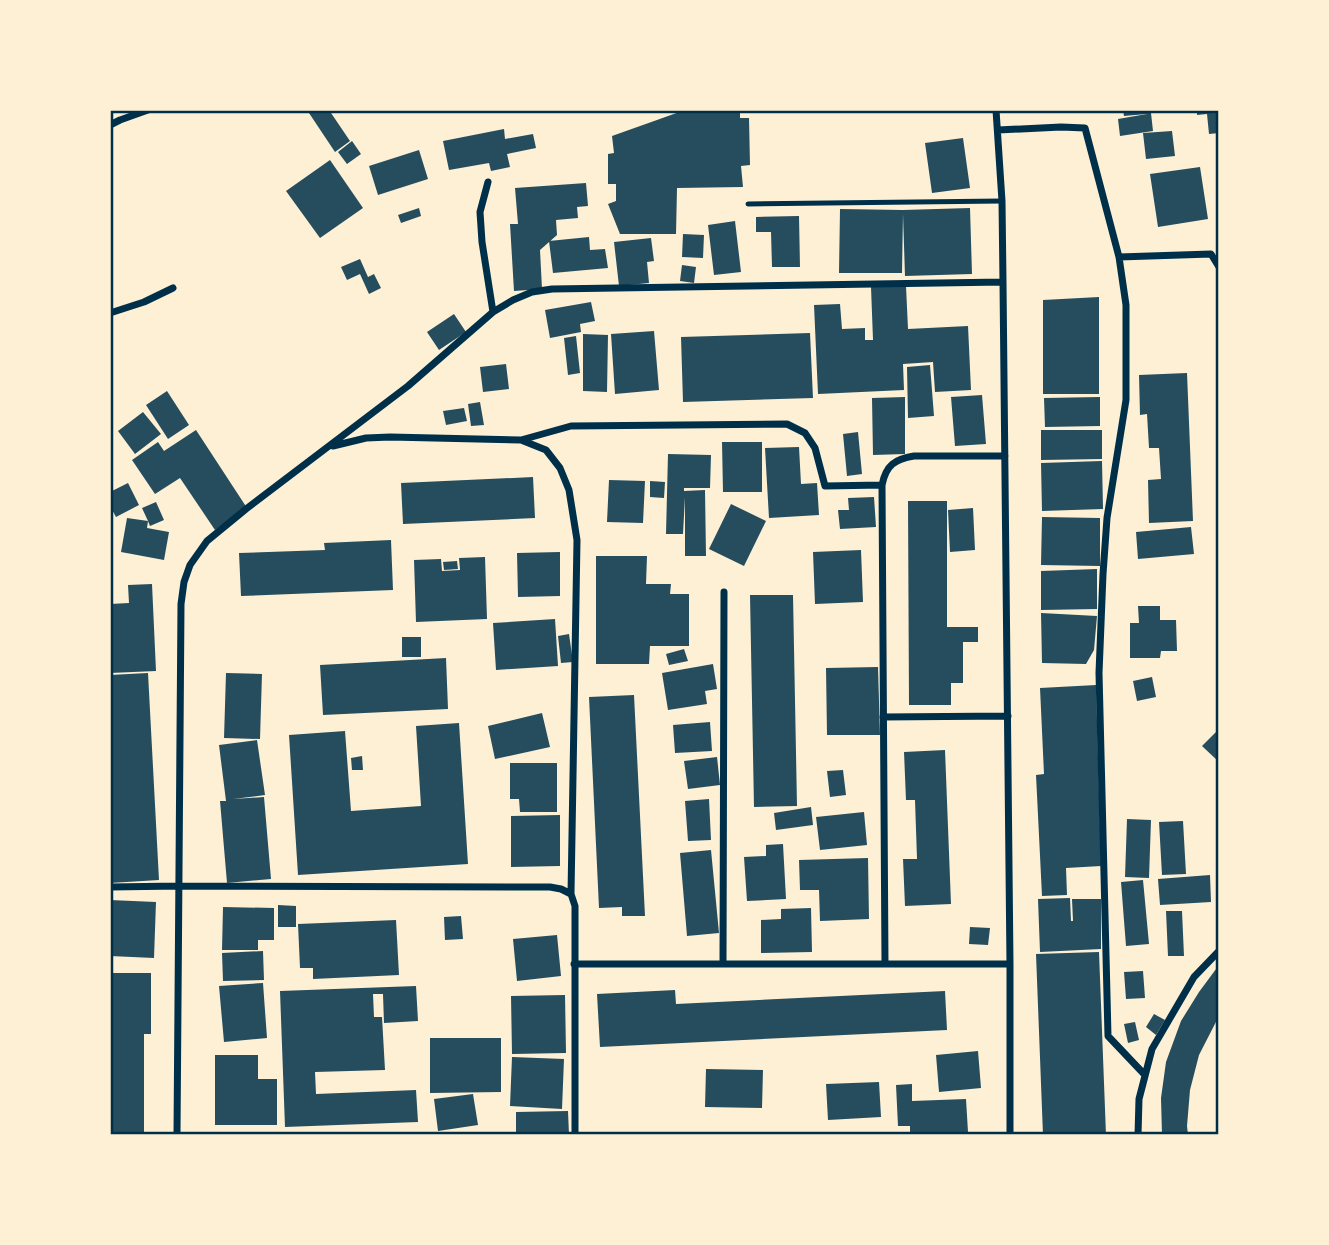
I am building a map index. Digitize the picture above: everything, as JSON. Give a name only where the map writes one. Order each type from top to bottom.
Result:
[{"type":"street","points":[[110,125],[148,110]]},
{"type":"street","points":[[996,110],[1002,201],[1010,1135]]},
{"type":"street","points":[[998,130],[1085,128],[1119,257],[1126,305],[1126,400],[1107,518],[1099,673],[1108,1036],[1144,1074]]},
{"type":"street","points":[[488,182],[480,212],[493,312]]},
{"type":"street","points":[[1119,257],[1211,254],[1219,267]]},
{"type":"street","points":[[177,1135],[181,604],[184,582],[191,565],[207,541],[408,386],[493,312],[532,292],[552,289],[1003,282]]},
{"type":"street","points":[[110,313],[144,302],[173,288]]},
{"type":"street","points":[[328,447],[366,438],[390,437],[521,440],[571,426],[787,424],[805,433],[815,448],[825,486],[882,485]]},
{"type":"street","points":[[521,440],[547,450],[560,468],[569,490],[577,540],[571,894],[575,906],[576,1135]]},
{"type":"street","points":[[885,964],[884,473],[892,464],[914,456],[1005,456]]},
{"type":"street","points":[[723,964],[724,592]]},
{"type":"street","points":[[883,717],[1007,716]]},
{"type":"street","points":[[110,887],[550,887],[571,894]]},
{"type":"street","points":[[1138,1135],[1139,1099],[1152,1049],[1194,977],[1219,951]]},
{"type":"street","points":[[574,964],[1010,964]]},
{"type":"lane","points":[[748,204],[1002,201]]},
{"type":"building","points":[[307,110],[329,110],[350,141],[335,152]]},
{"type":"building","points":[[685,110],[740,110],[740,118],[749,118],[750,165],[741,166],[743,187],[677,188],[676,234],[620,234],[608,204],[616,201],[616,184],[608,184],[608,154],[614,153],[612,136]]},
{"type":"building","points":[[1123,110],[1162,112],[1151,113],[1153,131],[1120,136],[1118,119],[1147,114],[1124,116]]},
{"type":"building","points":[[1197,110],[1219,110],[1219,133],[1209,134],[1207,114],[1197,115]]},
{"type":"building","points":[[504,129],[505,139],[533,134],[536,148],[507,154],[510,167],[491,171],[489,163],[449,170],[443,141]]},
{"type":"building","points":[[1172,131],[1175,156],[1146,159],[1143,133]]},
{"type":"building","points":[[963,138],[970,188],[932,193],[925,143]]},
{"type":"building","points":[[352,141],[361,154],[347,164],[338,152]]},
{"type":"building","points":[[419,150],[428,179],[378,195],[369,166]]},
{"type":"building","points":[[330,160],[363,208],[320,238],[286,191]]},
{"type":"building","points":[[1200,167],[1208,219],[1158,227],[1150,174]]},
{"type":"building","points":[[586,183],[588,206],[577,207],[578,218],[556,220],[557,235],[540,250],[542,289],[514,291],[510,224],[518,224],[515,188]]},
{"type":"building","points":[[419,208],[421,216],[401,223],[398,215]]},
{"type":"building","points":[[970,208],[972,274],[905,276],[903,214],[902,273],[839,273],[840,209]]},
{"type":"building","points":[[799,216],[800,267],[772,267],[771,232],[756,232],[756,217]]},
{"type":"building","points":[[735,221],[741,272],[714,275],[708,225]]},
{"type":"building","points":[[683,234],[704,235],[703,258],[682,257]]},
{"type":"building","points":[[589,237],[590,250],[605,249],[608,268],[553,273],[549,241]]},
{"type":"building","points":[[651,238],[654,261],[647,262],[649,283],[619,286],[614,242]]},
{"type":"building","points":[[360,259],[368,277],[374,274],[381,288],[369,294],[360,274],[347,280],[341,267]]},
{"type":"building","points":[[682,265],[696,267],[694,283],[680,281]]},
{"type":"building","points":[[906,286],[908,329],[968,326],[971,390],[935,392],[933,362],[903,364],[904,390],[818,394],[814,305],[840,304],[842,329],[865,328],[865,340],[873,340],[871,287]]},
{"type":"building","points":[[1099,297],[1099,394],[1043,394],[1043,300]]},
{"type":"building","points":[[591,302],[595,321],[580,324],[581,332],[550,338],[545,310]]},
{"type":"building","points":[[454,314],[466,332],[439,350],[427,332]]},
{"type":"building","points":[[654,331],[659,390],[615,394],[611,334]]},
{"type":"building","points":[[810,333],[813,398],[683,402],[681,337]]},
{"type":"building","points":[[583,334],[608,335],[607,392],[583,391]]},
{"type":"building","points":[[576,336],[580,373],[568,375],[564,338]]},
{"type":"building","points":[[506,364],[509,389],[483,392],[480,367]]},
{"type":"building","points":[[930,365],[934,416],[908,418],[907,367]]},
{"type":"building","points":[[1187,373],[1193,521],[1149,523],[1148,480],[1161,479],[1159,448],[1149,448],[1147,414],[1140,415],[1139,375]]},
{"type":"building","points":[[167,391],[189,425],[168,439],[146,405]]},
{"type":"building","points":[[982,395],[986,444],[955,446],[951,397]]},
{"type":"building","points":[[905,397],[905,454],[873,455],[872,398]]},
{"type":"building","points":[[1100,397],[1100,426],[1045,427],[1044,398]]},
{"type":"building","points":[[480,402],[484,425],[471,426],[468,404]]},
{"type":"building","points":[[464,408],[467,421],[446,425],[443,411]]},
{"type":"building","points":[[143,412],[161,434],[135,454],[118,431]]},
{"type":"building","points":[[196,430],[247,508],[215,530],[180,478],[155,494],[132,460],[158,442],[164,451]]},
{"type":"building","points":[[1041,430],[1102,430],[1102,459],[1041,460]]},
{"type":"building","points":[[858,432],[862,474],[847,476],[843,434]]},
{"type":"building","points":[[722,442],[762,442],[762,492],[723,492]]},
{"type":"building","points":[[799,447],[801,484],[817,483],[819,515],[769,518],[765,448]]},
{"type":"building","points":[[668,454],[711,455],[710,488],[684,488],[684,491],[705,490],[706,556],[685,556],[685,497],[683,534],[666,534]]},
{"type":"building","points":[[1102,461],[1103,509],[1042,511],[1041,463]]},
{"type":"building","points":[[533,477],[535,518],[403,524],[401,483]]},
{"type":"building","points":[[609,480],[645,481],[643,523],[607,522]]},
{"type":"building","points":[[650,481],[665,482],[664,498],[650,497]]},
{"type":"building","points":[[128,483],[139,505],[116,517],[110,506],[110,492]]},
{"type":"building","points":[[874,497],[876,527],[840,529],[838,510],[849,510],[848,498]]},
{"type":"building","points":[[908,501],[947,501],[947,627],[978,627],[978,642],[963,642],[963,683],[951,683],[951,705],[909,705]]},
{"type":"building","points":[[156,502],[164,520],[150,526],[142,508]]},
{"type":"building","points":[[731,504],[766,521],[744,566],[709,549]]},
{"type":"building","points":[[973,508],[975,550],[950,552],[948,510]]},
{"type":"building","points":[[1042,517],[1100,518],[1100,566],[1041,565]]},
{"type":"building","points":[[127,518],[148,521],[147,528],[169,532],[164,560],[121,552]]},
{"type":"building","points":[[1191,527],[1194,554],[1138,559],[1136,532]]},
{"type":"building","points":[[391,540],[393,590],[241,596],[239,553],[325,550],[324,543]]},
{"type":"building","points":[[861,550],[863,602],[815,604],[813,552]]},
{"type":"building","points":[[560,552],[560,596],[518,597],[517,553]]},
{"type":"building","points":[[596,556],[647,556],[646,584],[671,584],[670,594],[689,594],[689,646],[650,646],[649,664],[596,664]]},
{"type":"building","points":[[485,557],[487,619],[416,622],[414,560],[441,559],[442,571],[460,570],[459,558]]},
{"type":"building","points":[[457,561],[458,569],[444,570],[443,562]]},
{"type":"building","points":[[1097,569],[1097,609],[1041,610],[1041,571]]},
{"type":"building","points":[[152,584],[156,671],[110,673],[110,604],[129,603],[128,585]]},
{"type":"building","points":[[750,595],[793,595],[797,806],[754,807]]},
{"type":"building","points":[[1138,606],[1160,606],[1160,620],[1176,620],[1177,651],[1161,651],[1160,658],[1130,658],[1130,623],[1139,623]]},
{"type":"building","points":[[1041,613],[1097,616],[1094,650],[1086,664],[1042,663]]},
{"type":"building","points":[[555,619],[558,666],[496,670],[493,623]]},
{"type":"building","points":[[569,634],[573,662],[561,663],[558,636]]},
{"type":"building","points":[[402,637],[421,637],[421,657],[402,657]]},
{"type":"building","points":[[684,649],[688,661],[669,665],[666,654]]},
{"type":"building","points":[[446,658],[448,709],[323,715],[320,665]]},
{"type":"building","points":[[713,664],[717,689],[705,691],[707,704],[668,710],[662,673]]},
{"type":"building","points":[[878,667],[880,735],[827,735],[826,668]]},
{"type":"building","points":[[148,673],[159,880],[110,883],[110,675]]},
{"type":"building","points":[[226,673],[262,674],[260,739],[224,738]]},
{"type":"building","points":[[1152,677],[1156,697],[1137,701],[1133,681]]},
{"type":"building","points":[[1096,685],[1101,866],[1066,868],[1067,895],[1042,896],[1036,775],[1044,774],[1040,688]]},
{"type":"building","points":[[634,695],[645,916],[622,916],[622,907],[599,908],[589,697]]},
{"type":"building","points":[[542,713],[550,747],[495,759],[488,726]]},
{"type":"building","points":[[710,722],[712,751],[675,753],[673,725]]},
{"type":"building","points":[[459,723],[468,864],[298,875],[289,735],[345,731],[351,811],[421,806],[416,726]]},
{"type":"building","points":[[1219,729],[1219,762],[1202,746]]},
{"type":"building","points":[[257,740],[265,795],[233,799],[264,797],[271,879],[227,883],[220,801],[226,801],[219,745]]},
{"type":"building","points":[[945,750],[951,904],[905,906],[903,859],[917,859],[915,800],[906,800],[904,752]]},
{"type":"building","points":[[362,756],[363,770],[352,770],[351,758]]},
{"type":"building","points":[[717,757],[720,785],[688,789],[684,761]]},
{"type":"building","points":[[510,763],[557,763],[557,812],[520,812],[519,799],[510,799]]},
{"type":"building","points":[[843,770],[846,795],[830,797],[827,771]]},
{"type":"building","points":[[709,799],[711,840],[688,841],[685,801]]},
{"type":"building","points":[[811,807],[813,825],[776,830],[774,813]]},
{"type":"building","points":[[864,812],[867,845],[820,850],[816,817]]},
{"type":"building","points":[[560,815],[560,866],[511,867],[511,816]]},
{"type":"building","points":[[1127,819],[1151,820],[1149,878],[1125,877]]},
{"type":"building","points":[[1183,821],[1186,874],[1162,875],[1159,822]]},
{"type":"building","points":[[783,844],[786,899],[747,901],[744,857],[766,856],[766,845]]},
{"type":"building","points":[[711,850],[719,933],[687,936],[680,853]]},
{"type":"building","points":[[868,858],[869,919],[820,921],[819,890],[800,890],[799,860]]},
{"type":"building","points":[[1210,875],[1211,902],[1160,905],[1158,879]]},
{"type":"building","points":[[1143,880],[1149,944],[1126,946],[1121,882]]},
{"type":"building","points":[[1070,898],[1071,921],[1072,899],[1101,899],[1101,949],[1040,952],[1038,899]]},
{"type":"building","points":[[110,900],[156,902],[154,958],[110,956]]},
{"type":"building","points":[[278,905],[296,906],[296,927],[278,927]]},
{"type":"building","points":[[223,907],[274,908],[274,940],[258,940],[258,950],[222,950]]},
{"type":"building","points":[[811,908],[812,952],[761,953],[761,920],[781,919],[781,909]]},
{"type":"building","points":[[1166,911],[1182,911],[1184,956],[1168,956]]},
{"type":"building","points":[[461,916],[463,939],[445,940],[444,917]]},
{"type":"building","points":[[396,920],[399,975],[313,979],[313,968],[300,968],[298,924]]},
{"type":"building","points":[[970,927],[990,928],[988,945],[969,944]]},
{"type":"building","points":[[557,935],[561,976],[517,981],[513,939]]},
{"type":"building","points":[[263,951],[264,980],[223,981],[222,953]]},
{"type":"building","points":[[1099,952],[1106,1135],[1043,1135],[1036,954]]},
{"type":"building","points":[[1219,965],[1219,1016],[1199,1055],[1190,1090],[1188,1135],[1162,1135],[1161,1098],[1166,1062],[1181,1021]]},
{"type":"building","points":[[1143,971],[1145,998],[1126,999],[1124,972]]},
{"type":"building","points":[[110,973],[151,973],[151,1034],[144,1034],[144,1135],[110,1135]]},
{"type":"building","points":[[263,983],[267,1038],[224,1042],[219,986]]},
{"type":"building","points":[[416,986],[418,1021],[384,1023],[383,994],[373,994],[374,1017],[382,1017],[385,1070],[315,1072],[316,1094],[416,1090],[418,1122],[285,1127],[280,991]]},
{"type":"building","points":[[675,990],[676,1004],[945,991],[947,1030],[600,1047],[597,994]]},
{"type":"building","points":[[565,995],[566,1053],[512,1054],[511,996]]},
{"type":"building","points":[[1154,1014],[1165,1020],[1156,1035],[1146,1027]]},
{"type":"building","points":[[1135,1022],[1139,1040],[1128,1043],[1124,1024]]},
{"type":"building","points":[[430,1038],[501,1038],[501,1092],[430,1093]]},
{"type":"building","points":[[978,1051],[981,1088],[939,1092],[936,1055]]},
{"type":"building","points":[[215,1055],[258,1055],[258,1079],[277,1079],[277,1125],[215,1125]]},
{"type":"building","points":[[512,1057],[564,1059],[562,1109],[510,1106]]},
{"type":"building","points":[[706,1069],[763,1070],[762,1108],[705,1107]]},
{"type":"building","points":[[879,1082],[881,1117],[828,1120],[826,1084]]},
{"type":"building","points":[[912,1084],[912,1101],[966,1099],[968,1132],[910,1134],[910,1126],[898,1126],[896,1085]]},
{"type":"building","points":[[473,1094],[478,1125],[438,1131],[434,1099]]},
{"type":"building","points":[[568,1111],[569,1135],[516,1135],[516,1112]]}]
